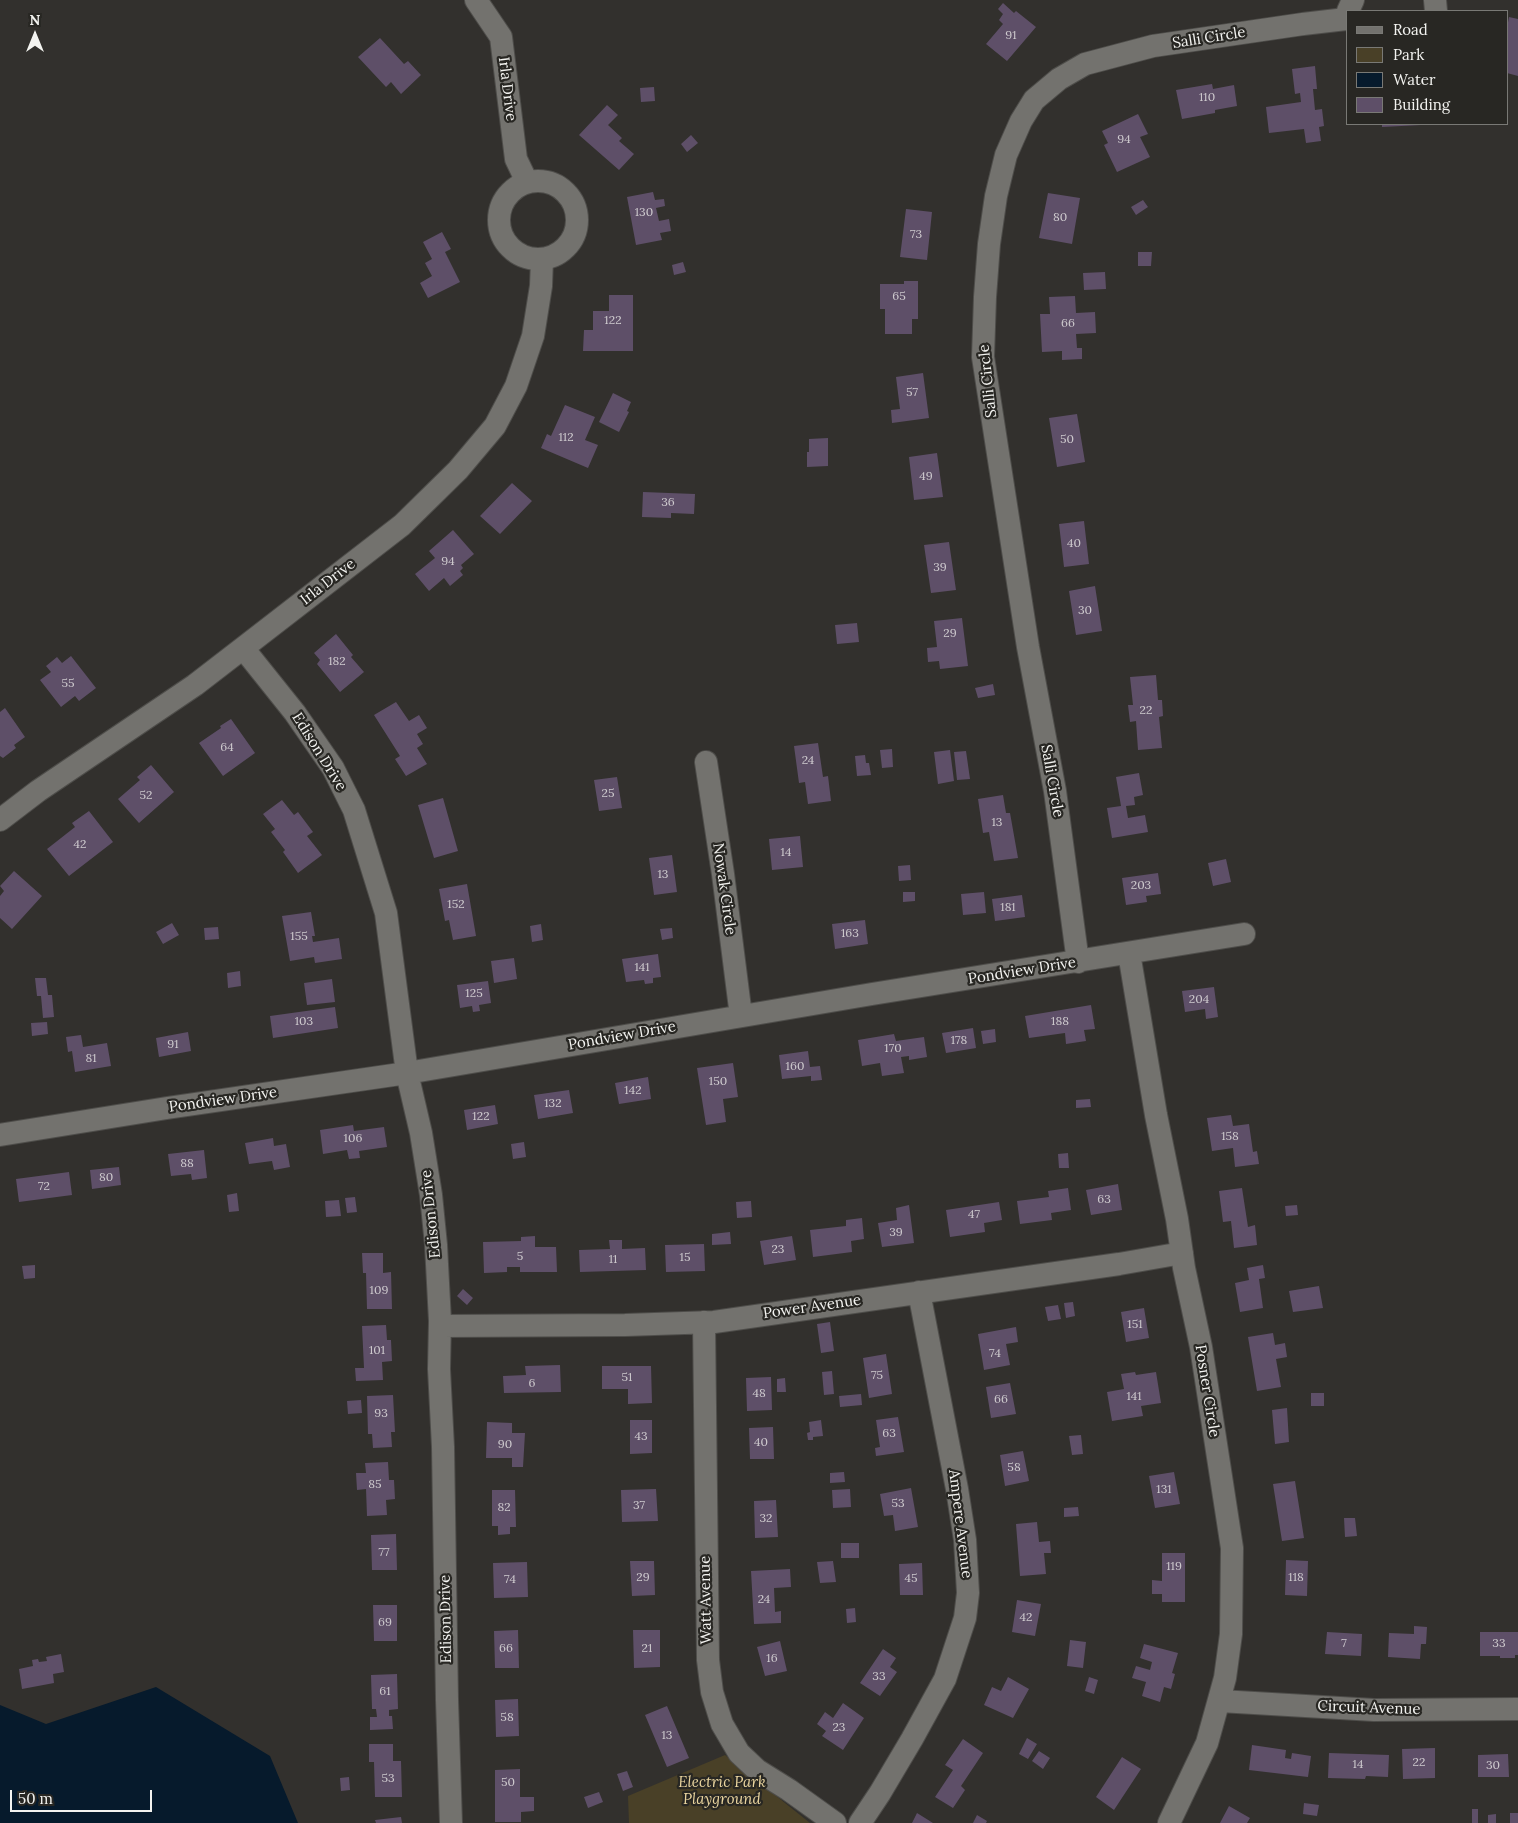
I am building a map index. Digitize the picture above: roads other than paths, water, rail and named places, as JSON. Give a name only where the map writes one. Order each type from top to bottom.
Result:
[{"type":"street","name":"Irla Drive","points":[[476,0],[501,37],[516,159],[526,182]]},
{"type":"street","name":"Salli Circle","points":[[1078,962],[1055,791],[1028,647],[983,357],[989,244],[996,196],[1006,154],[1021,120],[1034,100],[1059,79],[1085,64],[1153,46],[1303,24],[1346,13]]},
{"type":"street","points":[[537,180],[557,185],[566,191],[576,210],[577,229],[568,246],[560,252],[542,259],[522,256],[513,250],[506,242],[500,228],[500,212],[503,202],[509,193],[526,182],[537,180]]},
{"type":"street","name":"Irla Drive","points":[[0,820],[38,791],[195,685],[402,525],[458,470],[495,426],[516,386],[533,336],[541,286],[542,259]]},
{"type":"street","name":"Edison Drive","points":[[243,648],[295,713],[333,768],[354,810],[386,913],[407,1073],[421,1133],[431,1195],[440,1326],[439,1369],[443,1447],[451,1823]]},
{"type":"street","name":"Nowak Circle","points":[[706,762],[723,874],[741,1016]]},
{"type":"street","name":"Pondview Drive","points":[[0,1135],[167,1108],[407,1073],[741,1016],[1244,934]]},
{"type":"street","name":"Posner Circle","points":[[1129,953],[1182,1253],[1201,1347],[1232,1548],[1230,1654],[1220,1701],[1207,1744],[1169,1823]]},
{"type":"street","name":"Power Avenue","points":[[440,1326],[704,1322],[1119,1264],[1182,1253]]},
{"type":"street","name":"Ampere Avenue","points":[[860,1823],[880,1793],[945,1679],[965,1618],[968,1593],[965,1540],[958,1489],[920,1292]]},
{"type":"street","name":"Watt Avenue","points":[[704,1322],[708,1660],[712,1692],[722,1724],[739,1753],[757,1770],[836,1823]]},
{"type":"street","name":"Circuit Avenue","points":[[1220,1701],[1374,1710],[1518,1709]]},
{"type":"water","points":[[156,1687],[270,1756],[298,1823],[0,1823],[0,1705],[46,1724]]},
{"type":"park label","name":"Electric Park Playground","points":[[722,1792]]}]
